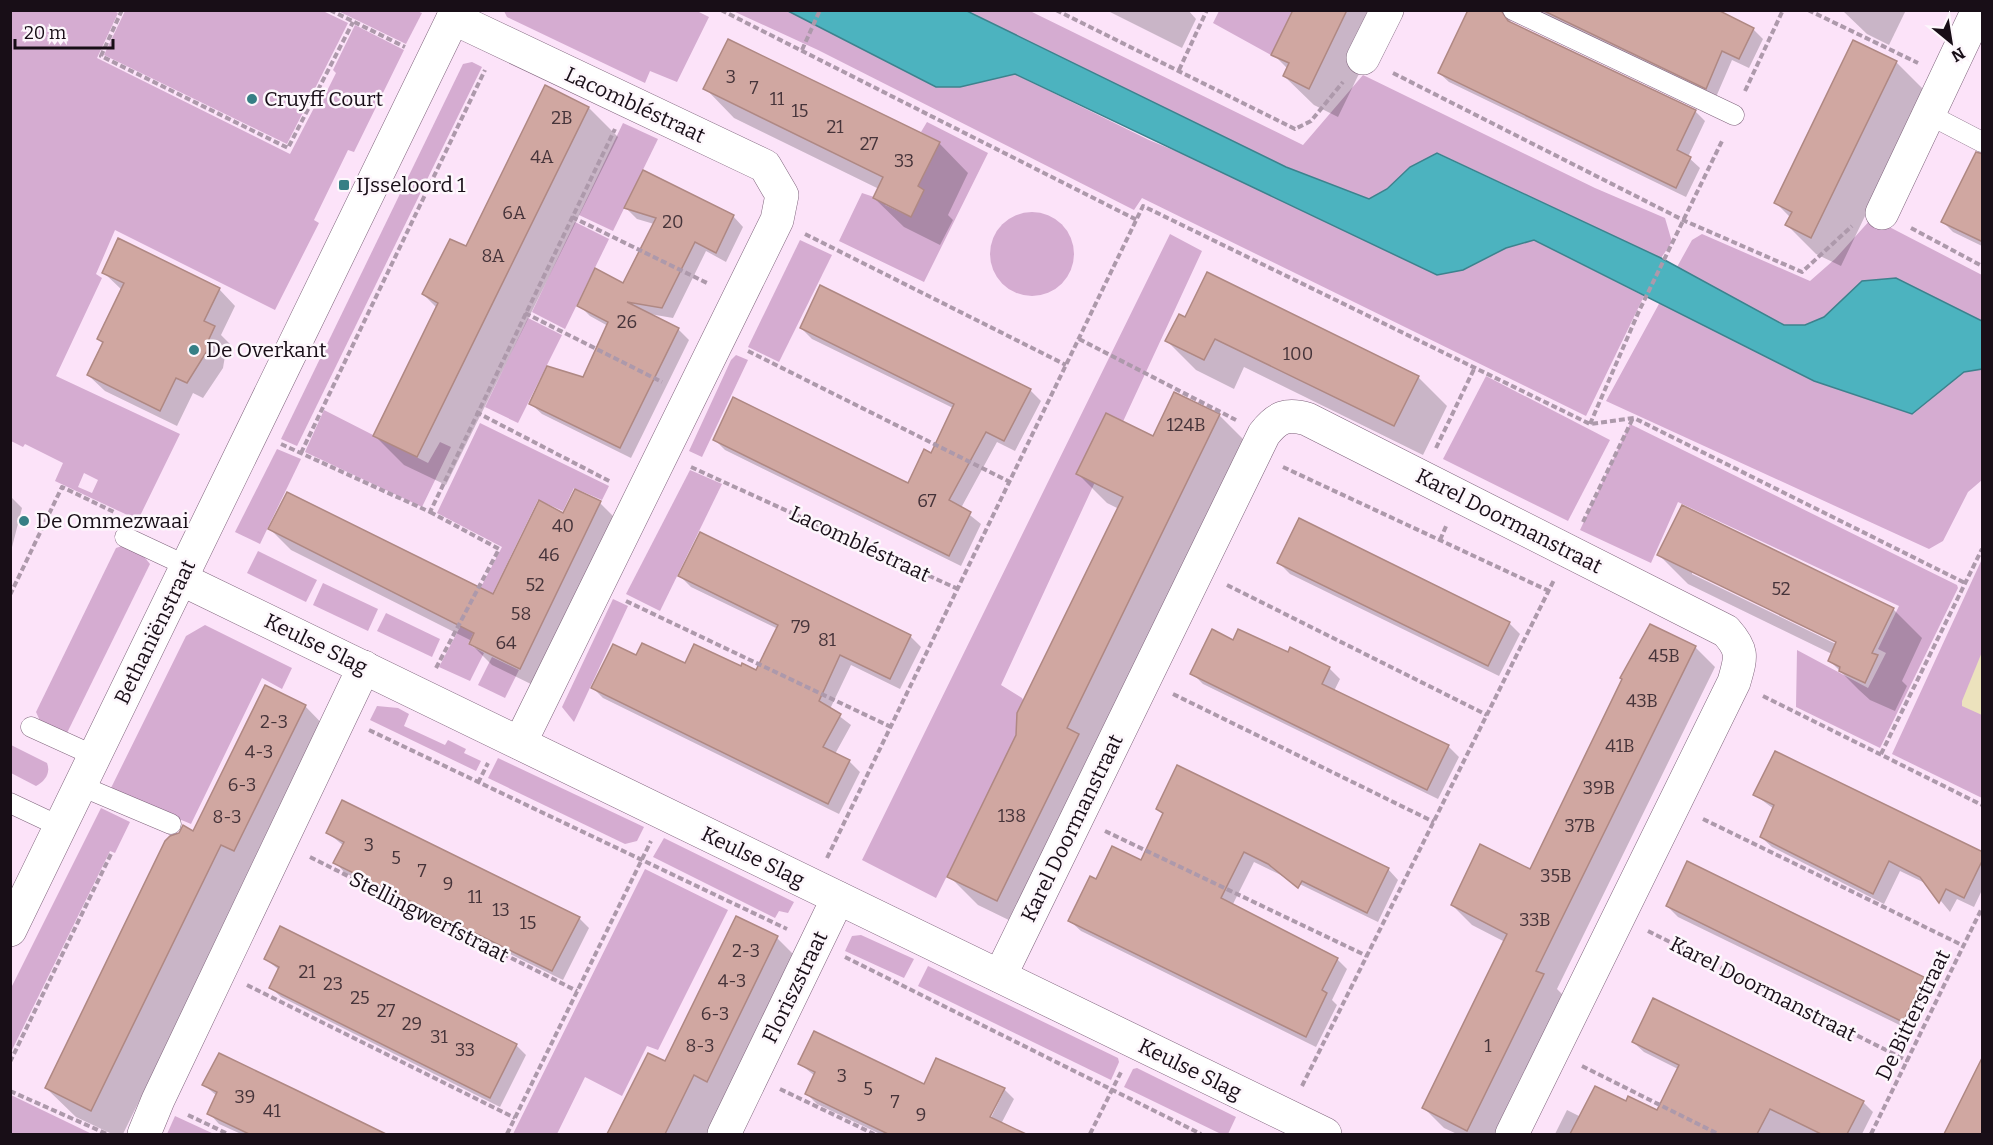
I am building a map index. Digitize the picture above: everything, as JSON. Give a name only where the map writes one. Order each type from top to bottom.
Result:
[{"type":"street","points":[[1363,58],[1387,10]]},
{"type":"street","points":[[1882,213],[1978,10]]},
{"type":"street","name":"Lacombléstraat","points":[[455,14],[500,41],[765,166],[782,195],[777,220],[740,299],[598,587],[506,750]]},
{"type":"street","name":"Bethaniënstraat","points":[[10,930],[455,14]]},
{"type":"street","name":"Karel Doormanstraat","points":[[1000,976],[1259,444],[1274,420],[1291,414],[1307,419],[1423,476],[1726,631],[1737,644],[1741,657],[1734,682],[1512,1134]]},
{"type":"street","name":"Keulse Slag","points":[[184,572],[364,668],[422,696],[506,750],[664,813],[1310,1129]]},
{"type":"street","points":[[144,1134],[158,1100],[364,668]]},
{"type":"street","name":"Floriszstraat","points":[[724,1134],[816,943],[826,892]]},
{"type":"lane","points":[[1513,10],[1734,115]]},
{"type":"lane","points":[[1928,114],[1983,142]]},
{"type":"lane","points":[[125,537],[184,572]]},
{"type":"lane","points":[[31,727],[95,756]]},
{"type":"lane","points":[[81,786],[171,824]]},
{"type":"lane","points":[[10,803],[61,827]]},
{"type":"path","points":[[122,10],[100,56],[288,148],[353,22]]},
{"type":"path","points":[[330,10],[432,61]]},
{"type":"path","points":[[721,10],[1137,220]]},
{"type":"path","points":[[802,50],[820,10]]},
{"type":"path","points":[[1056,10],[1295,129],[1311,121],[1363,58],[1685,221],[1802,272],[1832,248],[1862,215],[1882,213],[1983,266]]},
{"type":"path","points":[[1179,70],[1207,10]]},
{"type":"path","points":[[1808,10],[1946,77]]},
{"type":"path","points":[[301,453],[500,41]]},
{"type":"path","points":[[430,512],[476,412],[628,101]]},
{"type":"path","points":[[826,892],[891,727],[1143,206],[1590,424],[1634,418],[1965,583]]},
{"type":"path","points":[[572,217],[740,299]]},
{"type":"path","points":[[777,220],[1066,365]]},
{"type":"path","points":[[1590,424],[1639,311],[1673,246]]},
{"type":"path","points":[[525,314],[692,397]]},
{"type":"path","points":[[721,338],[1010,482]]},
{"type":"path","points":[[1079,339],[1259,444],[1549,591]]},
{"type":"path","points":[[1423,476],[1475,367]]},
{"type":"path","points":[[476,412],[641,497]]},
{"type":"path","points":[[1310,1129],[1367,956],[1634,418]]},
{"type":"path","points":[[253,431],[430,512],[499,549],[422,696]]},
{"type":"path","name":"Lacombléstraat","points":[[664,454],[958,589]]},
{"type":"path","points":[[10,595],[62,487],[123,516]]},
{"type":"path","points":[[1881,754],[1983,549]]},
{"type":"path","points":[[1197,570],[1487,715]]},
{"type":"path","points":[[598,587],[891,727]]},
{"type":"path","points":[[1144,680],[1434,822]]},
{"type":"path","points":[[1734,682],[1983,805]]},
{"type":"path","points":[[341,717],[816,943],[1111,1092],[1201,1134]]},
{"type":"path","points":[[478,783],[506,750]]},
{"type":"path","points":[[1674,806],[1964,946]]},
{"type":"path","points":[[507,1134],[664,813]]},
{"type":"path","points":[[1077,818],[1367,956]]},
{"type":"path","name":"Stellingwerfstraat","points":[[280,845],[313,859],[577,991]]},
{"type":"path","points":[[10,1062],[111,854]]},
{"type":"path","name":"De Bitterstraat","points":[[1871,1134],[1983,908]]},
{"type":"path","name":"Karel Doormanstraat","points":[[1619,916],[1908,1061]]},
{"type":"path","points":[[220,970],[515,1118]]},
{"type":"path","points":[[1090,1134],[1136,1042]]},
{"type":"path","points":[[1553,1052],[1718,1134]]},
{"type":"path","points":[[753,1076],[874,1134]]},
{"type":"path","points":[[10,1091],[107,1134]]},
{"type":"path","points":[[158,1100],[228,1134]]},
{"type":"shaded area","points":[[1219,10],[1293,11],[1271,55],[1213,23]]},
{"type":"shaded area","points":[[10,11],[114,11],[118,13],[97,58],[290,154],[316,104],[320,105],[336,73],[333,70],[355,25],[404,50],[354,152],[348,150],[314,220],[319,223],[275,310],[115,230],[96,274],[102,278],[56,376],[180,434],[138,520],[55,481],[63,463],[25,444],[23,447],[11,441]],"holes":[[[84,473],[98,480],[92,493],[78,487]]]},
{"type":"shaded area","name":"Cruyff Court","points":[[125,11],[323,11],[348,23],[287,144],[104,55]]},
{"type":"shaded area","points":[[338,11],[417,11],[422,13],[406,44]]},
{"type":"shaded area","points":[[504,11],[697,11],[709,17],[677,82],[650,71],[645,83],[507,17]]},
{"type":"shaded area","points":[[733,11],[788,11],[936,87],[960,87],[1015,74],[1149,140],[1463,270],[1506,248],[1534,240],[1644,296],[1586,416],[1142,198],[1134,210],[818,50]]},
{"type":"shaded area","points":[[967,11],[1030,11],[1303,145],[1363,75],[1595,188],[1665,218],[1672,242],[1661,258],[1438,153],[1410,167],[1387,189],[1369,199],[1286,167]]},
{"type":"shaded area","points":[[472,62],[482,67],[297,446],[281,439],[463,64]]},
{"type":"shaded area","points":[[927,122],[988,153],[924,282],[839,241],[862,193],[886,201],[885,205],[911,217],[924,190],[918,186],[940,142],[921,132]]},
{"type":"shaded area","points":[[623,123],[658,139],[613,231],[579,215]]},
{"type":"shaded area","points":[[1032,212],[1055,219],[1067,231],[1074,254],[1067,277],[1055,289],[1032,296],[1009,289],[997,277],[990,254],[997,231],[1009,219]]},
{"type":"shaded area","points":[[1872,218],[1982,275],[1982,321],[1896,278],[1862,281],[1824,317],[1805,325],[1784,325],[1677,267],[1692,240],[1702,234],[1810,281],[1835,259]]},
{"type":"shaded area","points":[[575,222],[609,239],[565,329],[532,312]]},
{"type":"shaded area","points":[[1170,234],[1202,251],[1001,685],[1022,698],[1029,711],[936,898],[862,860]]},
{"type":"shaded area","points":[[800,240],[832,255],[779,362],[748,347]]},
{"type":"shaded area","points":[[1660,302],[1814,381],[1912,414],[1964,371],[1982,369],[1982,480],[1968,492],[1943,541],[1929,549],[1606,401]]},
{"type":"shaded area","points":[[528,318],[562,335],[518,423],[485,407]]},
{"type":"shaded area","points":[[736,355],[748,360],[702,457],[689,451],[731,360]]},
{"type":"shaded area","points":[[1486,376],[1610,440],[1568,521],[1443,459]]},
{"type":"shaded area","points":[[324,410],[428,463],[440,442],[451,447],[422,507],[305,452]]},
{"type":"shaded area","points":[[480,423],[609,486],[602,500],[574,488],[563,511],[538,500],[468,644],[484,653],[470,681],[439,667],[502,547],[437,513]]},
{"type":"shaded area","points":[[1630,424],[1957,585],[1958,588],[1880,748],[1796,707],[1797,650],[1868,688],[1886,653],[1878,649],[1899,606],[1678,502],[1651,563],[1580,530]]},
{"type":"shaded area","points":[[277,449],[301,459],[260,544],[235,532]]},
{"type":"shaded area","points":[[690,470],[722,484],[660,611],[626,594]]},
{"type":"shaded area","points":[[122,546],[141,553],[150,564],[67,733],[41,723],[36,712],[116,548]]},
{"type":"shaded area","points":[[258,551],[317,580],[306,602],[247,573]]},
{"type":"shaded area","points":[[1982,559],[1982,798],[1892,754]]},
{"type":"shaded area","points":[[323,583],[378,609],[368,631],[313,605]]},
{"type":"shaded area","points":[[613,599],[628,606],[574,722],[562,707]]},
{"type":"shaded area","points":[[386,613],[440,639],[432,657],[377,631]]},
{"type":"shaded area","points":[[205,625],[292,668],[282,689],[262,678],[191,824],[110,790],[186,636]]},
{"type":"shaded area","points":[[492,657],[519,670],[505,698],[478,685]]},
{"type":"shaded area","points":[[377,706],[398,708],[409,714],[404,726],[445,745],[448,740],[466,749],[464,753],[481,761],[476,771],[370,720]]},
{"type":"shaded area","points":[[11,745],[47,763],[48,773],[36,786],[11,773]]},
{"type":"shaded area","points":[[498,758],[644,827],[637,841],[625,844],[488,778]]},
{"type":"shaded area","points":[[101,808],[130,822],[115,853],[110,851],[11,1052],[11,988]]},
{"type":"shaded area","points":[[664,838],[794,902],[788,913],[779,911],[775,918],[653,857]]},
{"type":"shaded area","points":[[645,869],[728,910],[658,1050],[647,1046],[622,1096],[585,1077],[557,1134],[513,1134]]},
{"type":"shaded area","points":[[861,935],[914,959],[904,978],[845,951],[852,936]]},
{"type":"shaded area","points":[[928,966],[1118,1058],[1119,1062],[1111,1080],[918,986]]},
{"type":"shaded area","points":[[1137,1068],[1236,1117],[1228,1134],[1221,1134],[1124,1087],[1133,1069]]},
{"type":"shaded area","points":[[11,1095],[92,1134],[11,1134]]},
{"type":"shaded area","points":[[175,1116],[214,1134],[167,1134]]},
{"type":"sand","points":[[1982,652],[1982,715],[1962,706],[1962,701]]},
{"type":"water","points":[[788,11],[967,11],[1286,167],[1369,199],[1387,189],[1410,167],[1437,153],[1661,258],[1784,325],[1805,325],[1824,317],[1862,281],[1896,278],[1982,321],[1982,369],[1964,372],[1912,414],[1814,381],[1534,240],[1506,248],[1463,270],[1437,275],[1015,74],[960,87],[936,87]]},
{"type":"building","points":[[1293,10],[1347,10],[1309,89],[1283,76],[1289,63],[1271,55]]},
{"type":"building","points":[[1468,10],[1501,10],[1508,21],[1696,110],[1677,150],[1691,157],[1676,188],[1438,73]]},
{"type":"building","points":[[1542,10],[1718,10],[1754,28],[1739,59],[1722,51],[1706,89]]},
{"type":"building","points":[[728,39],[940,142],[918,186],[924,190],[911,217],[873,198],[883,177],[703,89]]},
{"type":"building","points":[[1853,40],[1897,61],[1811,238],[1785,225],[1792,212],[1774,203]]},
{"type":"building","points":[[545,85],[589,107],[417,457],[373,436],[438,303],[422,294],[450,239],[466,246]]},
{"type":"building","points":[[1976,152],[1983,154],[1983,242],[1941,222]]},
{"type":"building","points":[[643,170],[734,215],[716,253],[695,242],[662,308],[627,302],[679,328],[620,448],[529,404],[547,366],[583,377],[608,322],[577,306],[595,268],[623,283],[656,218],[624,208]]},
{"type":"building","points":[[118,238],[220,288],[204,321],[215,326],[207,351],[187,383],[176,378],[160,411],[87,375],[103,342],[97,339],[124,283],[102,273]]},
{"type":"building","points":[[1207,272],[1419,376],[1394,426],[1215,339],[1204,360],[1165,341],[1179,314],[1185,317]]},
{"type":"building","points":[[820,285],[1031,389],[1004,441],[986,432],[949,500],[971,512],[949,556],[713,440],[733,397],[908,483],[924,449],[931,453],[954,404],[800,328]]},
{"type":"building","points":[[1174,392],[1220,414],[1067,728],[1079,734],[997,901],[947,877],[1016,735],[1017,713],[1123,497],[1076,474],[1106,413],[1153,436]]},
{"type":"building","points":[[575,489],[601,501],[520,669],[469,644],[474,633],[268,529],[287,492],[493,594],[539,500],[563,513]]},
{"type":"building","points":[[1682,505],[1894,608],[1872,653],[1878,655],[1865,683],[1839,671],[1840,667],[1828,661],[1836,642],[1657,555]]},
{"type":"building","points":[[1299,518],[1510,622],[1488,666],[1277,563]]},
{"type":"building","points":[[700,532],[911,635],[890,679],[840,655],[819,701],[841,714],[823,747],[850,760],[828,804],[591,688],[613,644],[636,655],[642,643],[685,663],[694,644],[741,666],[742,663],[756,670],[778,625],[678,576]]},
{"type":"building","points":[[1650,624],[1696,646],[1536,971],[1544,974],[1467,1131],[1422,1108],[1507,934],[1451,905],[1480,844],[1530,869],[1622,679],[1620,678]]},
{"type":"building","points":[[1212,629],[1233,640],[1238,629],[1288,652],[1290,647],[1330,667],[1322,684],[1449,745],[1427,790],[1190,674]]},
{"type":"building","points":[[265,685],[306,705],[234,851],[221,845],[91,1111],[45,1088],[165,841],[170,836],[179,833],[183,825],[193,831]]},
{"type":"building","points":[[1775,751],[1983,852],[1983,859],[1964,898],[1946,889],[1939,903],[1920,877],[1889,861],[1873,894],[1760,837],[1774,805],[1753,795]]},
{"type":"building","points":[[1177,765],[1389,868],[1367,913],[1302,881],[1298,888],[1268,864],[1244,852],[1221,898],[1338,958],[1322,990],[1327,993],[1306,1037],[1068,921],[1090,876],[1096,879],[1112,846],[1141,860],[1163,813],[1156,809]]},
{"type":"building","points":[[342,800],[580,917],[552,971],[333,863],[344,842],[326,833]]},
{"type":"building","points":[[1687,861],[1924,977],[1903,1022],[1666,906]]},
{"type":"building","points":[[736,916],[778,936],[707,1082],[694,1075],[665,1134],[607,1134],[648,1053],[665,1061]]},
{"type":"building","points":[[280,926],[517,1044],[490,1098],[269,988],[279,967],[264,959]]},
{"type":"building","points":[[1653,998],[1864,1101],[1847,1134],[1821,1134],[1770,1109],[1757,1134],[1570,1134],[1595,1086],[1626,1101],[1628,1096],[1657,1110],[1679,1065],[1632,1042]]},
{"type":"building","points":[[814,1031],[924,1084],[936,1058],[1005,1088],[990,1117],[1026,1134],[888,1134],[805,1094],[815,1072],[798,1064]]},
{"type":"building","points":[[219,1053],[386,1134],[249,1134],[207,1114],[217,1092],[202,1085]]},
{"type":"building","points":[[1983,1056],[1983,1134],[1944,1134]]},
{"type":"place","name":"Cruyff Court","points":[[252,99]]},
{"type":"place","name":"IJsseloord 1","points":[[344,185]]},
{"type":"place","name":"De Overkant","points":[[194,350]]},
{"type":"place","name":"De Ommezwaai","points":[[24,521]]}]
